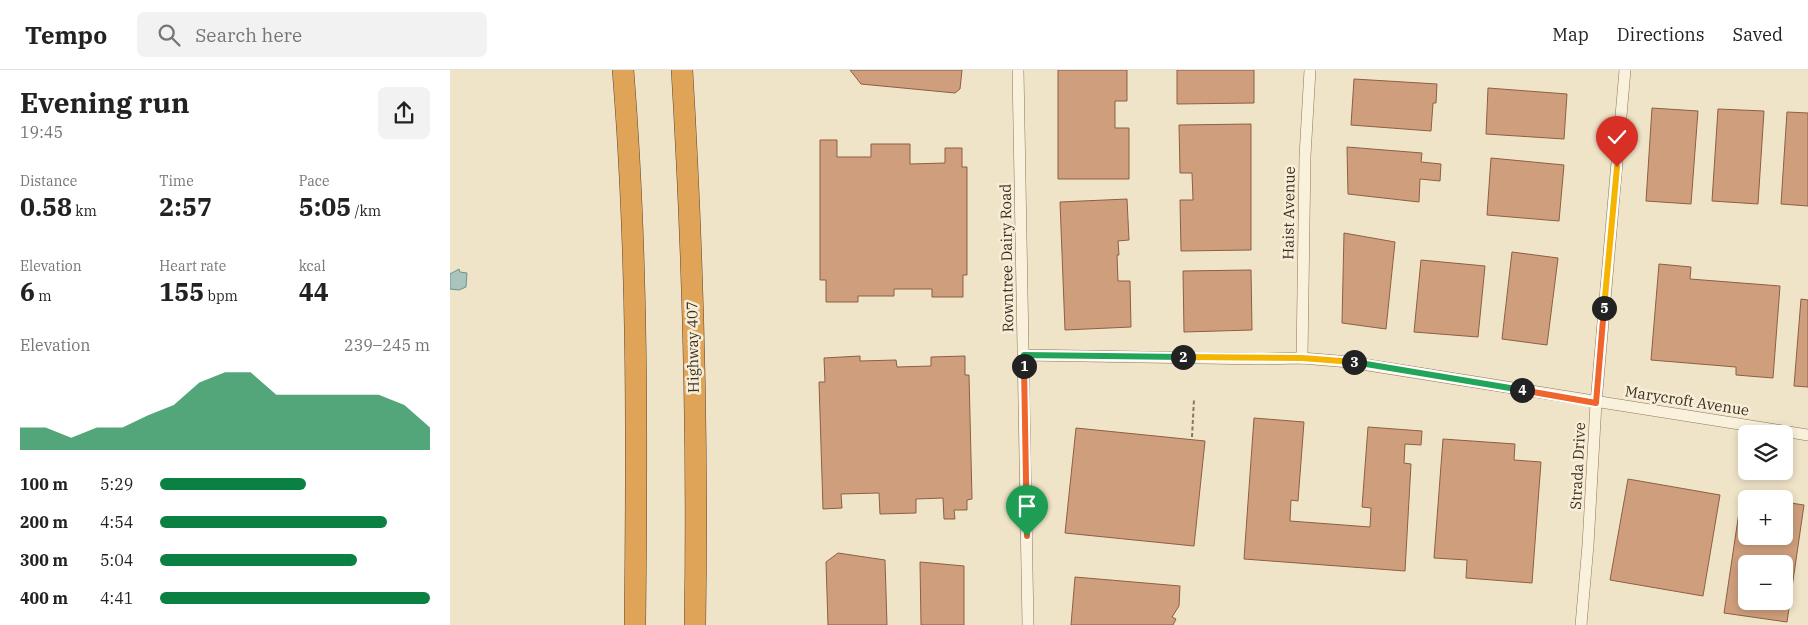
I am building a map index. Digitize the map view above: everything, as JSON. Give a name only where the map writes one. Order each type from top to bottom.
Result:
[{"type":"highway","name":"Highway 407","points":[[682,70],[689,192],[695,453],[695,625]]},
{"type":"highway","points":[[689,192],[694,70]]},
{"type":"highway","points":[[623,72],[629,181],[635,387],[635,625]]},
{"type":"street","name":"Rowntree Dairy Road","points":[[1018,70],[1028,625]]},
{"type":"street","name":"Haist Avenue","points":[[1302,358],[1305,165],[1310,70]]},
{"type":"street","name":"Strada Drive","points":[[1581,625],[1588,544],[1596,403],[1625,70]]},
{"type":"street","name":"Marycroft Avenue","points":[[1024,355],[1302,358],[1349,362],[1808,436]]},
{"type":"path","points":[[1192,437],[1194,398]]},
{"type":"water","points":[[459,269],[460,272],[467,273],[466,287],[459,290],[450,289],[450,274]]},
{"type":"building","points":[[850,70],[962,70],[960,89],[955,93],[861,84]]},
{"type":"building","points":[[1058,70],[1127,70],[1127,101],[1115,101],[1115,128],[1129,128],[1129,179],[1058,179]]},
{"type":"building","points":[[1177,70],[1254,70],[1254,103],[1177,104]]},
{"type":"building","points":[[1354,79],[1437,84],[1436,103],[1433,103],[1431,131],[1351,125]]},
{"type":"building","points":[[1488,88],[1567,94],[1564,139],[1486,134]]},
{"type":"building","points":[[1652,108],[1698,111],[1691,204],[1646,201]]},
{"type":"building","points":[[1718,109],[1764,111],[1758,204],[1712,201]]},
{"type":"building","points":[[1787,112],[1808,113],[1808,206],[1781,204]]},
{"type":"building","points":[[1251,124],[1251,250],[1181,251],[1180,200],[1193,200],[1192,173],[1180,173],[1179,125]]},
{"type":"building","points":[[820,140],[837,140],[837,157],[871,157],[871,144],[910,144],[910,164],[945,163],[945,148],[962,148],[962,167],[967,167],[967,275],[963,275],[963,297],[932,297],[932,289],[894,289],[894,296],[858,296],[858,302],[826,302],[826,280],[820,280]]},
{"type":"building","points":[[1347,147],[1422,153],[1421,162],[1441,164],[1440,181],[1420,179],[1419,202],[1348,194]]},
{"type":"building","points":[[1491,158],[1564,165],[1559,221],[1487,215]]},
{"type":"building","points":[[1127,199],[1129,240],[1118,241],[1119,255],[1117,255],[1118,281],[1130,281],[1131,327],[1065,330],[1060,202]]},
{"type":"building","points":[[1344,233],[1395,242],[1386,329],[1342,323]]},
{"type":"building","points":[[1512,252],[1558,258],[1547,345],[1502,339]]},
{"type":"building","points":[[1421,260],[1485,266],[1478,337],[1414,332]]},
{"type":"building","points":[[1659,264],[1691,267],[1690,279],[1780,286],[1773,378],[1736,375],[1736,367],[1651,360]]},
{"type":"building","points":[[1251,270],[1252,330],[1184,332],[1183,271]]},
{"type":"building","points":[[1801,299],[1808,300],[1808,387],[1794,386]]},
{"type":"building","points":[[860,356],[860,361],[896,360],[897,367],[931,366],[931,357],[965,356],[965,375],[969,375],[972,499],[967,500],[967,510],[954,510],[955,519],[944,519],[943,498],[916,499],[916,513],[880,514],[879,493],[841,494],[842,508],[823,509],[819,382],[825,382],[824,358]]},
{"type":"building","points":[[1254,418],[1304,422],[1298,501],[1291,500],[1290,521],[1370,527],[1371,508],[1362,507],[1368,427],[1422,431],[1421,445],[1405,444],[1404,463],[1411,464],[1405,571],[1244,559]]},
{"type":"building","points":[[1076,428],[1205,441],[1194,546],[1065,533]]},
{"type":"building","points":[[1443,439],[1515,444],[1514,460],[1541,462],[1532,583],[1466,578],[1467,560],[1434,558]]},
{"type":"building","points":[[1628,479],[1720,495],[1703,596],[1610,580]]},
{"type":"building","points":[[1793,503],[1804,505],[1793,581],[1793,555],[1738,555],[1738,610],[1789,610],[1787,622],[1724,613],[1738,519],[1738,545],[1793,545]]},
{"type":"building","points":[[838,553],[885,560],[887,625],[828,625],[826,562]]},
{"type":"building","points":[[920,562],[964,566],[964,625],[921,625]]},
{"type":"building","points":[[1075,577],[1180,586],[1179,606],[1172,617],[1176,619],[1173,625],[1071,625]]},
{"type":"route","points":[[1027,536],[1024,355],[1302,358],[1349,362],[1596,403],[1617,167]]}]
